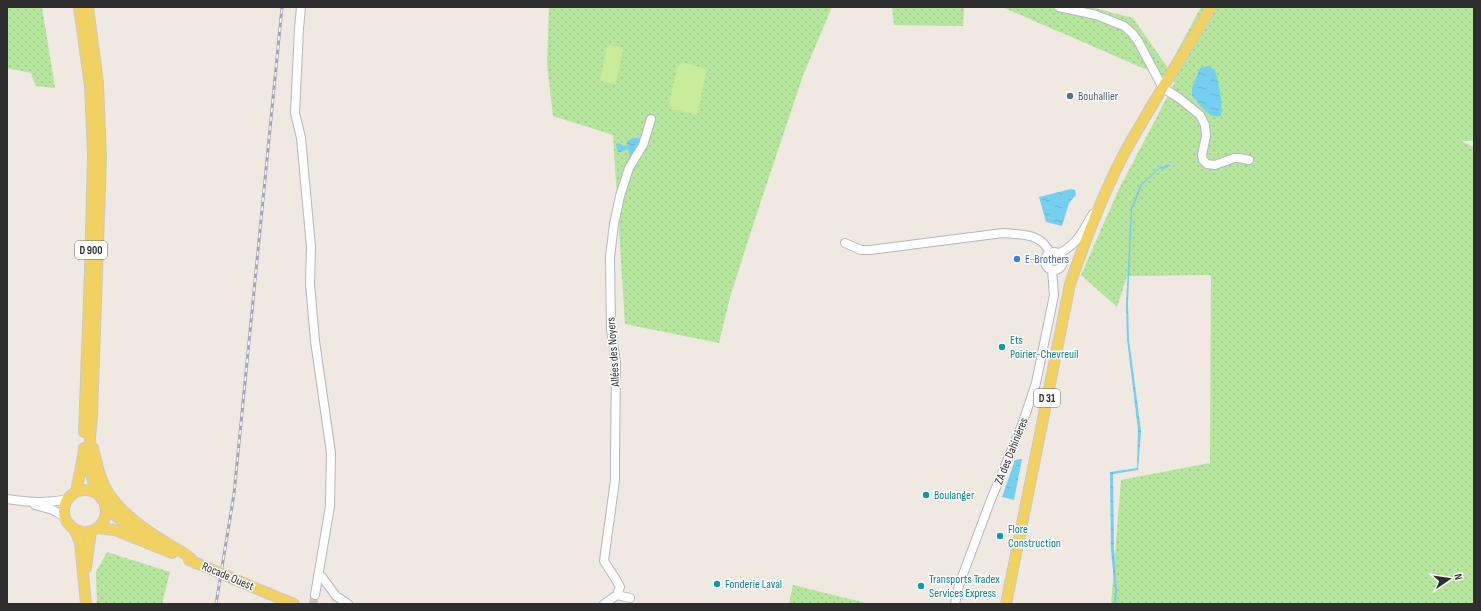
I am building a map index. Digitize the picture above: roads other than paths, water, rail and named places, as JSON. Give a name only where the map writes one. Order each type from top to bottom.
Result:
[{"type":"main road","name":"D 900","points":[[76,492],[83,457],[93,152],[90,86],[79,7]]},
{"type":"main road","name":"D 900","points":[[88,7],[98,83],[101,158],[92,416],[89,450],[89,465],[96,492]]},
{"type":"main road","name":"D 31","points":[[1006,604],[1070,284],[1082,248],[1104,196],[1126,150],[1211,7]]},
{"type":"main road","points":[[92,416],[92,443],[98,472],[109,494],[124,512],[164,542],[189,555],[195,562]]},
{"type":"main road","points":[[74,529],[85,532],[94,530],[104,520],[106,509],[104,502],[96,492],[89,490],[76,492],[68,499],[64,511],[67,522],[74,529],[80,542],[86,604]]},
{"type":"main road","name":"Rocade Ouest","points":[[106,509],[162,548]]},
{"type":"main road","points":[[85,586],[94,530]]},
{"type":"main road","name":"Rocade Ouest","points":[[94,530],[115,530],[162,548],[294,604]]},
{"type":"street","points":[[301,7],[298,36],[295,113],[300,138],[311,247],[310,284],[315,341],[331,453],[330,506],[315,595]]},
{"type":"street","points":[[1059,7],[1096,15],[1124,26],[1132,33],[1138,40],[1164,88],[1191,107],[1203,120],[1205,124],[1206,136],[1202,155],[1203,160],[1207,164],[1215,165],[1234,158],[1249,160]]},
{"type":"street","name":"Allées des Noyers","points":[[619,591],[615,578],[604,561],[615,480],[616,456],[616,362],[611,330],[610,257],[614,224],[620,196],[629,168],[643,145],[650,119]]},
{"type":"street","points":[[845,243],[861,250],[870,250],[1003,233],[1034,237],[1045,243],[1054,253],[1063,260],[1062,266],[1058,269],[1052,270],[1046,264],[1046,258],[1054,253],[1072,246],[1078,239],[1104,196]]},
{"type":"street","name":"ZA des Dahinières","points":[[955,604],[959,585],[990,502],[1022,425],[1036,383],[1054,294],[1052,270]]},
{"type":"street","points":[[7,499],[27,502],[53,502],[68,499]]},
{"type":"street","points":[[27,502],[53,510],[65,517]]},
{"type":"street","points":[[318,574],[336,596],[348,604]]},
{"type":"street","points":[[604,604],[619,591],[630,598]]},
{"type":"water","points":[[1208,66],[1214,70],[1216,74],[1221,100],[1221,116],[1208,113],[1192,96],[1192,88],[1200,68]]},
{"type":"water","points":[[633,138],[643,138],[628,162],[630,155],[628,149],[618,152],[616,144],[619,143],[623,146],[627,146],[627,141]]},
{"type":"water","points":[[1169,164],[1170,166],[1162,170],[1160,168],[1142,185],[1132,210],[1128,304],[1129,339],[1141,431],[1138,470],[1113,474],[1114,549],[1117,591],[1116,604],[1114,604],[1115,591],[1111,550],[1110,472],[1137,468],[1138,430],[1127,339],[1126,305],[1131,208],[1140,185],[1161,166],[1163,167]]},
{"type":"water","points":[[1071,189],[1075,190],[1076,195],[1069,203],[1062,226],[1046,222],[1039,197]]},
{"type":"water","points":[[1022,459],[1014,500],[1002,497],[1015,460]]},
{"type":"tunnel","points":[[313,604],[315,595]]},
{"type":"railway","points":[[216,604],[234,494],[282,7]]},
{"type":"place","name":"Bouhallier","points":[[1070,96]]},
{"type":"place","name":"E-Brothers","points":[[1017,259]]},
{"type":"place","name":"Ets Poirier-Chevreuil","points":[[1002,347]]},
{"type":"place","name":"Boulanger","points":[[926,495]]},
{"type":"place","name":"Flore Construction","points":[[1000,536]]},
{"type":"place","name":"Fonderie Laval","points":[[717,584]]},
{"type":"place","name":"Transports Tradex Services Express","points":[[921,586]]}]
